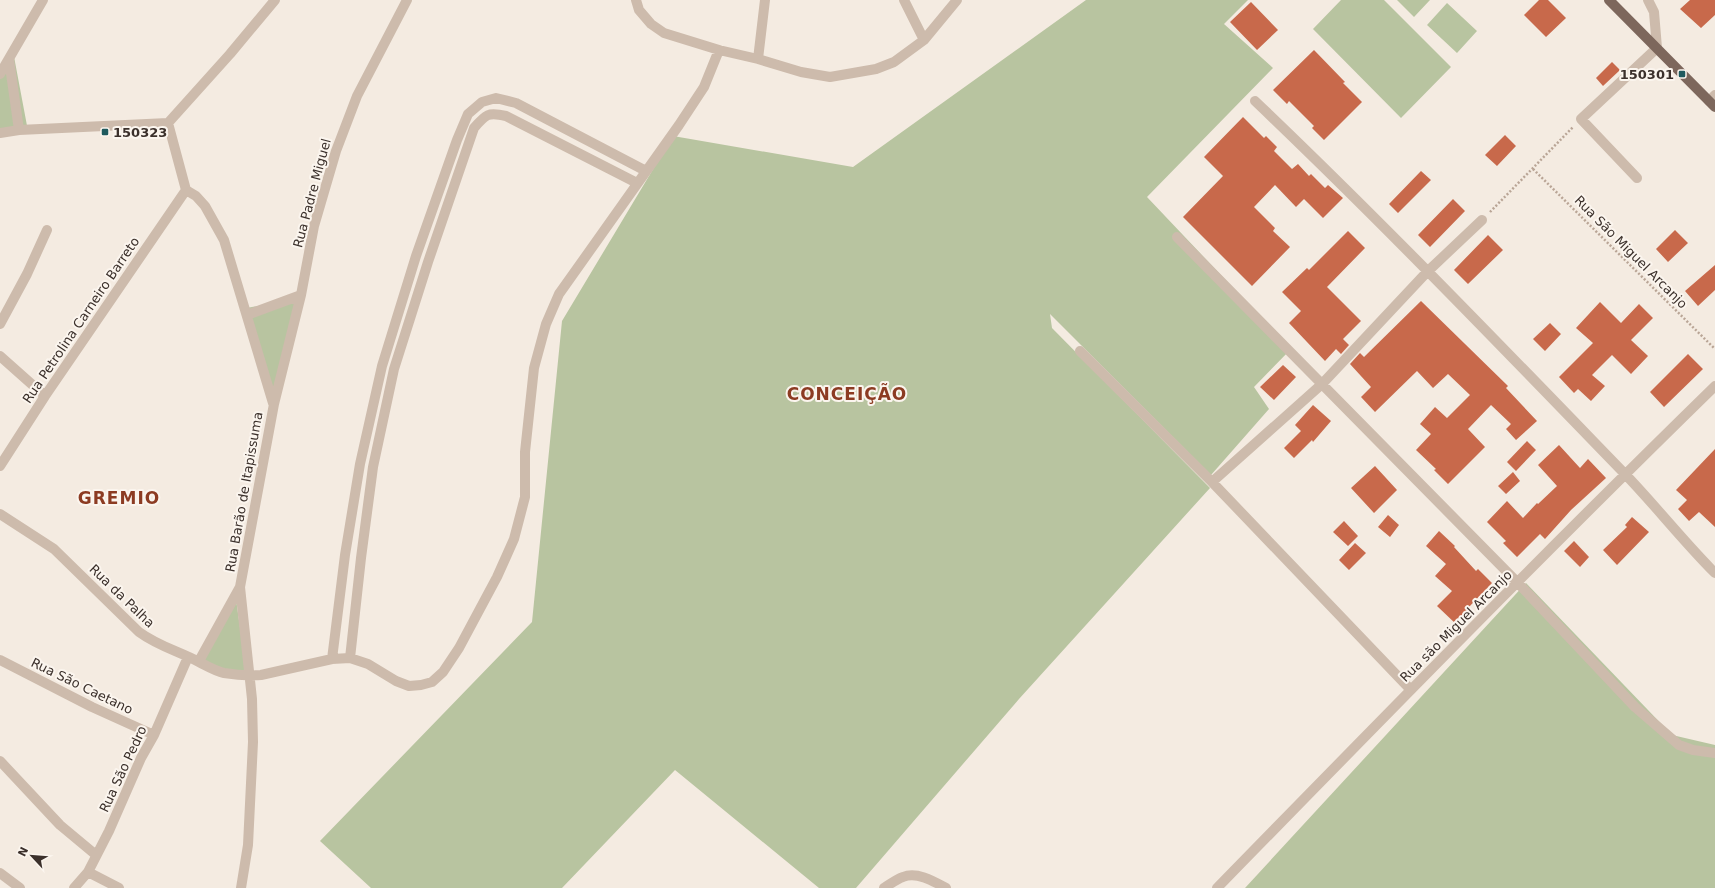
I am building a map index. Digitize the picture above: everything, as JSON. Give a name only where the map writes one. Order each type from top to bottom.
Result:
[{"type":"main road","points":[[1609,0],[1713,101]]},
{"type":"street","points":[[0,74],[43,0]]},
{"type":"street","points":[[0,133],[20,130],[168,123],[230,54],[275,0]]},
{"type":"street","name":"Rua Padre Miguel","points":[[274,404],[301,295],[314,226],[336,151],[357,96],[407,0]]},
{"type":"street","points":[[636,0],[639,10],[651,24],[664,33],[719,50],[801,72],[830,77],[876,69],[894,62],[924,40],[957,0]]},
{"type":"street","points":[[758,60],[765,0]]},
{"type":"street","points":[[904,0],[924,40]]},
{"type":"street","points":[[1637,178],[1581,119],[1657,48],[1654,12],[1648,0]]},
{"type":"street","points":[[637,183],[506,116],[492,113],[484,116],[474,128],[428,262],[394,369],[373,467],[350,658],[368,664],[409,686],[421,685],[432,682],[443,672],[459,648],[514,539],[525,497],[525,452],[534,368],[546,324],[559,294],[679,125],[704,87],[719,50]]},
{"type":"street","points":[[9,59],[20,130]]},
{"type":"street","points":[[332,659],[345,556],[358,479],[382,366],[429,219],[457,140],[468,114],[482,102],[496,98],[516,103],[646,171]]},
{"type":"street","points":[[1255,101],[1342,184],[1625,474],[1692,550],[1715,573]]},
{"type":"street","points":[[168,123],[186,190]]},
{"type":"street","name":"Rua Barão de Itapissuma","points":[[186,190],[196,196],[205,206],[224,240],[274,404],[240,587],[252,699],[253,742],[248,845],[241,888]]},
{"type":"street","name":"Rua Petrolina Carneiro Barreto","points":[[0,466],[4,452],[45,396],[186,190]]},
{"type":"street","points":[[1212,482],[1322,384],[1427,272],[1482,220]]},
{"type":"street","points":[[0,324],[27,274],[47,230]]},
{"type":"street","points":[[1177,237],[1518,583],[1635,707],[1679,745],[1693,750],[1715,753]]},
{"type":"street","points":[[247,315],[301,295]]},
{"type":"street","points":[[1080,351],[1212,482],[1410,690]]},
{"type":"street","points":[[0,356],[45,396]]},
{"type":"street","name":"Rua são Miguel Arcanjo","points":[[1217,888],[1410,690],[1625,474],[1715,386]]},
{"type":"street","name":"Rua da Palha","points":[[0,514],[54,549],[147,638],[223,673],[249,676],[261,675],[332,659],[350,658]]},
{"type":"street","points":[[198,661],[240,587]]},
{"type":"street","name":"Rua São Pedro","points":[[74,888],[88,872],[141,758],[154,735],[188,657]]},
{"type":"street","name":"Rua São Caetano","points":[[0,660],[92,708],[154,735]]},
{"type":"street","points":[[0,761],[60,825],[96,855]]},
{"type":"street","points":[[88,872],[119,888]]},
{"type":"street","points":[[1,876],[20,888]]},
{"type":"street","points":[[884,888],[904,876],[927,879],[946,888]]},
{"type":"path","points":[[1482,220],[1581,119]]},
{"type":"path","name":"Rua São Miguel Arcanjo","points":[[1533,169],[1715,349]]},
{"type":"green space","points":[[1086,0],[1248,0],[1224,24],[1273,68],[1147,197],[1291,349],[1254,387],[1269,409],[1211,475],[1050,314],[1052,328],[1210,488],[1019,699],[856,888],[819,888],[675,770],[562,888],[371,888],[320,841],[532,622],[562,321],[673,136],[853,167]]},
{"type":"green space","points":[[1341,0],[1384,0],[1451,67],[1401,118],[1313,29]]},
{"type":"green space","points":[[1397,0],[1430,0],[1414,17]]},
{"type":"green space","points":[[1447,3],[1477,31],[1457,53],[1427,25]]},
{"type":"green space","points":[[12,46],[28,131],[0,134],[0,66]]},
{"type":"green space","points":[[298,299],[276,398],[241,309]]},
{"type":"green space","points":[[1526,583],[1672,735],[1715,745],[1715,888],[1245,888]]},
{"type":"green space","points":[[236,599],[246,670],[225,670],[202,661]]},
{"type":"building","points":[[1539,0],[1548,0],[1566,18],[1546,37],[1524,15]]},
{"type":"building","points":[[1690,0],[1715,0],[1715,15],[1701,28],[1680,9]]},
{"type":"building","points":[[1251,2],[1278,30],[1257,50],[1230,22]]},
{"type":"building","points":[[1314,50],[1362,102],[1324,140],[1312,128],[1314,126],[1289,101],[1287,104],[1273,90]]},
{"type":"building","points":[[1612,62],[1620,70],[1603,86],[1596,78]]},
{"type":"building","points":[[1243,117],[1264,138],[1266,136],[1277,147],[1274,151],[1292,169],[1298,164],[1309,176],[1311,174],[1325,188],[1328,185],[1343,198],[1323,218],[1304,199],[1296,207],[1275,185],[1254,207],[1275,228],[1273,231],[1290,247],[1252,286],[1183,217],[1223,176],[1204,157]]},
{"type":"building","points":[[1505,135],[1516,146],[1497,166],[1485,155]]},
{"type":"building","points":[[1421,171],[1431,180],[1398,213],[1389,204]]},
{"type":"building","points":[[1453,199],[1465,211],[1430,247],[1418,235]]},
{"type":"building","points":[[1675,230],[1688,243],[1668,262],[1656,249]]},
{"type":"building","points":[[1348,231],[1365,248],[1327,287],[1361,321],[1343,339],[1349,345],[1341,354],[1336,349],[1325,361],[1289,323],[1301,311],[1282,292],[1307,268],[1309,270]]},
{"type":"building","points":[[1488,235],[1503,250],[1468,284],[1454,270]]},
{"type":"building","points":[[1715,265],[1715,290],[1698,306],[1685,291]]},
{"type":"building","points":[[1421,301],[1508,386],[1506,388],[1537,421],[1516,440],[1506,429],[1511,424],[1491,405],[1468,429],[1485,447],[1448,484],[1434,470],[1436,469],[1416,450],[1431,434],[1420,424],[1435,407],[1447,418],[1470,395],[1448,374],[1433,388],[1417,371],[1375,412],[1361,397],[1371,387],[1350,364],[1360,353],[1364,357]]},
{"type":"building","points":[[1600,302],[1621,323],[1639,304],[1653,318],[1631,340],[1648,356],[1631,374],[1612,355],[1592,375],[1605,386],[1591,401],[1578,389],[1574,393],[1559,377],[1593,343],[1576,328]]},
{"type":"building","points":[[1550,323],[1561,334],[1545,351],[1533,339]]},
{"type":"building","points":[[1688,354],[1703,369],[1664,407],[1650,392]]},
{"type":"building","points":[[1283,365],[1296,377],[1274,400],[1260,387]]},
{"type":"building","points":[[1313,405],[1331,421],[1313,442],[1312,440],[1294,458],[1284,448],[1301,431],[1295,425]]},
{"type":"building","points":[[1527,441],[1536,450],[1516,471],[1507,462]]},
{"type":"building","points":[[1559,445],[1580,468],[1588,459],[1606,478],[1571,510],[1545,539],[1540,534],[1517,557],[1503,543],[1506,541],[1487,522],[1507,501],[1523,518],[1537,503],[1538,504],[1557,486],[1538,465]]},
{"type":"building","points":[[1715,449],[1715,527],[1699,512],[1689,521],[1678,509],[1687,500],[1676,490]]},
{"type":"building","points":[[1375,466],[1397,490],[1374,513],[1351,488]]},
{"type":"building","points":[[1513,472],[1520,481],[1506,494],[1498,486]]},
{"type":"building","points":[[1388,515],[1399,525],[1390,537],[1378,527]]},
{"type":"building","points":[[1632,517],[1649,532],[1617,565],[1603,550],[1627,527],[1625,525]]},
{"type":"building","points":[[1344,521],[1358,536],[1348,546],[1333,532]]},
{"type":"building","points":[[1439,531],[1455,546],[1454,547],[1476,571],[1478,569],[1492,583],[1468,608],[1471,611],[1457,625],[1437,606],[1452,591],[1435,576],[1446,564],[1426,546]]},
{"type":"building","points":[[1574,541],[1589,557],[1580,567],[1564,551]]},
{"type":"building","points":[[1355,543],[1366,553],[1349,570],[1339,560]]},
{"type":"place","name":"150301","points":[[1682,74]]},
{"type":"place","name":"150323","points":[[105,132]]},
{"type":"district","name":"CONCEIÇÃO","points":[[847,394]]},
{"type":"district","name":"GREMIO","points":[[119,498]]}]
